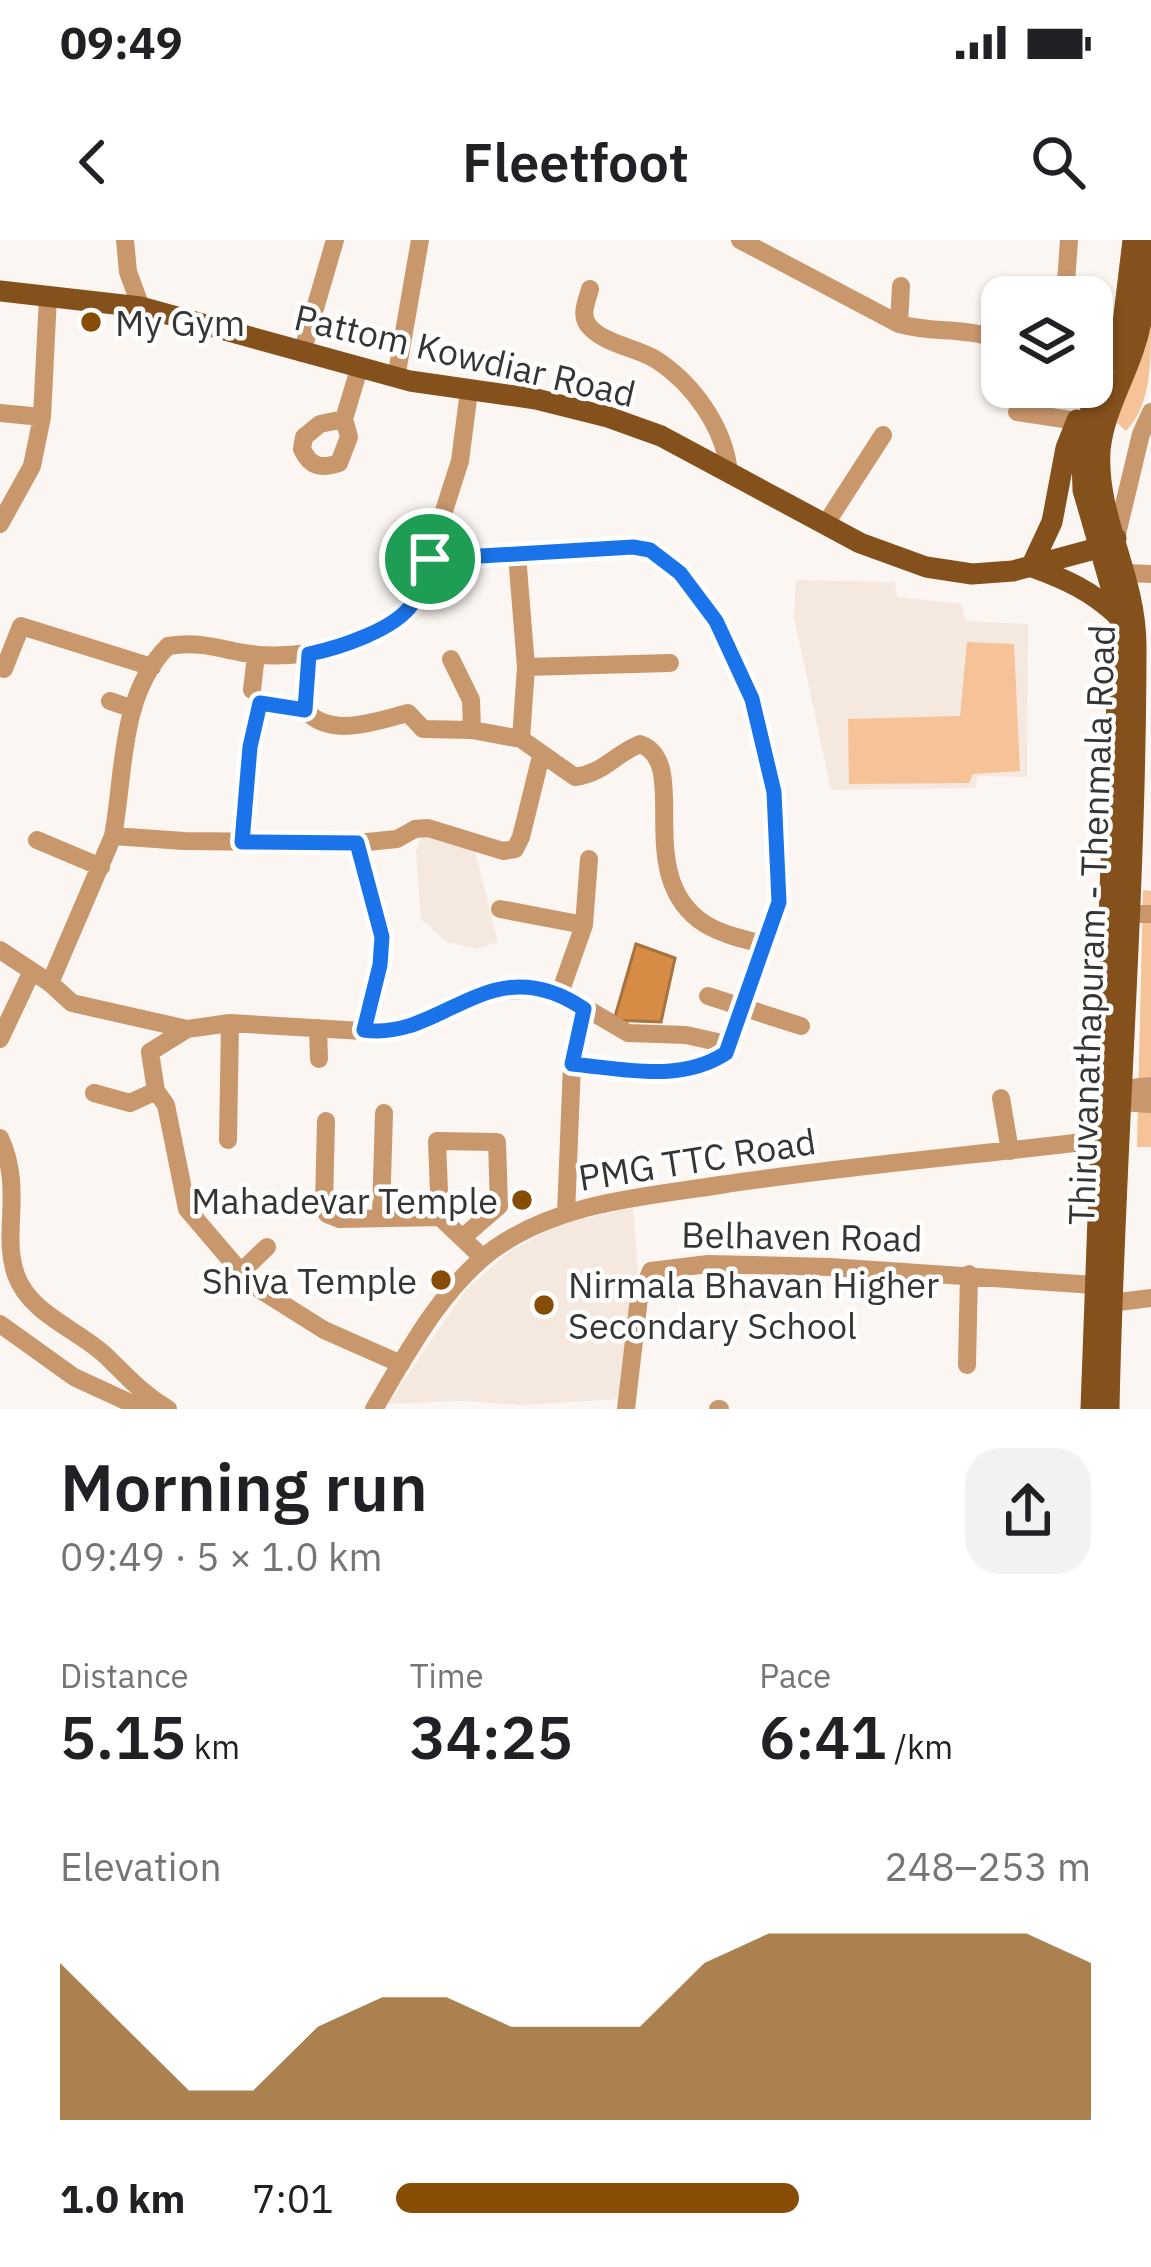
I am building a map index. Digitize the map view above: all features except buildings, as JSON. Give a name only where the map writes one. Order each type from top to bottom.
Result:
[{"type":"main road","points":[[1113,346],[1122,332],[1132,240]]},
{"type":"main road","name":"Thiruvanathapuram - Thenmala Road","points":[[1109,1409],[1109,1143],[1121,1096],[1140,914],[1132,883],[1136,617],[1127,573],[1107,543],[1101,445],[1139,331],[1149,240]]},
{"type":"main road","name":"Pattom Kowdiar Road","points":[[0,291],[141,307],[396,378],[536,399],[608,417],[661,436],[825,525],[926,567],[972,574],[1031,567],[1107,543]]},
{"type":"main road","points":[[1082,408],[1066,448],[1046,538],[1031,567],[1070,581],[1120,618]]},
{"type":"main road","points":[[1089,408],[1083,490],[1107,543],[1120,618],[1132,883],[1094,1285],[1091,1409]]},
{"type":"main road","points":[[1059,494],[1107,543]]},
{"type":"street","points":[[125,240],[128,272],[141,307]]},
{"type":"street","points":[[302,353],[335,240]]},
{"type":"street","points":[[396,378],[420,240]]},
{"type":"street","points":[[740,240],[899,324],[923,331],[967,328],[981,333]]},
{"type":"street","points":[[1066,276],[1069,240]]},
{"type":"street","points":[[899,324],[901,286]]},
{"type":"street","points":[[590,290],[586,322],[603,336],[654,358],[680,379],[710,415],[729,473]]},
{"type":"street","points":[[0,524],[32,466],[42,417],[48,297]]},
{"type":"street","points":[[344,419],[359,369]]},
{"type":"street","points":[[50,982],[113,836],[133,709],[152,667],[168,646],[200,641],[256,655],[309,654],[345,645],[402,617],[415,601],[460,461],[470,391]]},
{"type":"street","points":[[1017,412],[1077,421]]},
{"type":"street","points":[[1107,543],[1151,412]]},
{"type":"street","points":[[0,413],[42,417]]},
{"type":"street","points":[[825,525],[883,435]]},
{"type":"street","points":[[430,559],[633,547],[650,550],[680,573],[716,621],[752,699],[774,792],[779,902],[730,1045],[710,1063],[660,1073],[572,1064]]},
{"type":"street","points":[[517,555],[526,667],[521,739]]},
{"type":"street","points":[[1127,573],[1151,574]]},
{"type":"street","points":[[4,669],[21,626],[152,667]]},
{"type":"street","points":[[305,710],[309,654]]},
{"type":"street","points":[[252,690],[256,655]]},
{"type":"street","points":[[451,659],[471,700],[472,730]]},
{"type":"street","points":[[526,667],[670,663]]},
{"type":"street","points":[[110,700],[133,709]]},
{"type":"street","points":[[242,842],[250,747],[260,703],[305,710],[314,718],[348,726],[408,713],[423,729],[472,730],[521,739],[575,778],[596,774],[621,752],[640,744],[653,749],[662,763],[664,848],[668,880],[676,897],[707,926],[767,945]]},
{"type":"street","points":[[113,836],[357,843],[397,839],[428,828],[490,849],[514,849],[541,756]]},
{"type":"street","points":[[37,840],[101,868]]},
{"type":"street","points":[[357,843],[382,937],[364,1030]]},
{"type":"street","points":[[560,993],[584,925],[589,859]]},
{"type":"street","points":[[500,909],[584,925]]},
{"type":"street","points":[[0,950],[50,982],[72,1003],[187,1029],[230,1023],[380,1032],[406,1026],[483,992],[542,989],[560,993],[628,1033],[686,1035],[730,1045]]},
{"type":"street","points":[[0,1040],[32,971]]},
{"type":"street","points":[[708,996],[801,1026]]},
{"type":"street","points":[[566,1214],[572,1064],[584,1009]]},
{"type":"street","points":[[228,1140],[230,1023]]},
{"type":"street","points":[[318,1028],[320,1059]]},
{"type":"street","points":[[187,1029],[150,1052],[155,1091],[166,1106],[187,1209],[251,1284],[323,1330],[401,1364]]},
{"type":"street","points":[[1121,1096],[1151,1086]]},
{"type":"street","points":[[94,1093],[130,1102],[155,1091]]},
{"type":"street","points":[[1121,1096],[1151,1104]]},
{"type":"street","points":[[1001,1098],[1010,1150]]},
{"type":"street","points":[[381,1215],[384,1113]]},
{"type":"street","points":[[326,1121],[324,1204],[328,1214],[340,1219],[440,1217],[483,1258]]},
{"type":"street","points":[[0,1138],[8,1155],[16,1275],[28,1297],[167,1409]]},
{"type":"street","points":[[440,1217],[437,1141],[497,1142],[499,1206],[462,1238]]},
{"type":"street","name":"PMG TTC Road","points":[[374,1409],[459,1283],[483,1258],[551,1217],[621,1200],[782,1175],[1109,1143]]},
{"type":"street","points":[[241,1272],[267,1247]]},
{"type":"street","name":"Belhaven Road","points":[[626,1409],[638,1298],[651,1271],[708,1264],[969,1274],[1094,1285]]},
{"type":"street","points":[[967,1365],[969,1274]]},
{"type":"street","points":[[1112,1303],[1151,1298]]},
{"type":"street","points":[[0,1324],[74,1377],[143,1409]]},
{"type":"shaded area","points":[[1151,325],[1145,396],[1126,431],[1117,423],[1119,409]]},
{"type":"shaded area","points":[[796,580],[894,582],[898,597],[962,604],[965,621],[1028,624],[1027,777],[978,776],[975,788],[831,790],[794,617]]},
{"type":"shaded area","points":[[967,642],[1014,644],[1020,771],[973,774],[969,783],[849,784],[848,719],[960,716]]},
{"type":"shaded area","points":[[426,824],[473,844],[498,942],[477,949],[447,942],[421,919],[416,851]]},
{"type":"shaded area","points":[[1143,890],[1151,891],[1151,1147],[1137,1147]]},
{"type":"shaded area","points":[[636,944],[675,958],[661,1022],[614,1020]]},
{"type":"shaded area","name":"Nirmala Bhavan Higher Secondary School","points":[[633,1208],[638,1270],[621,1399],[521,1405],[388,1404],[465,1291],[510,1251],[560,1224]]},
{"type":"place","name":"My Gym","points":[[91,322]]},
{"type":"place","name":"Mahadevar Temple","points":[[522,1200]]},
{"type":"place","name":"Shiva Temple","points":[[441,1280]]},
{"type":"place","name":"Nirmala Bhavan Higher Secondary School","points":[[544,1305]]},
{"type":"route","points":[[633,547],[650,550],[680,573],[716,621],[752,699],[774,792],[779,902],[730,1045],[710,1063],[660,1073],[572,1064],[584,1009],[560,993],[542,989],[483,992],[406,1026],[364,1030],[382,937],[357,843],[242,842],[250,747],[260,703],[305,710],[309,654],[345,645],[402,617],[415,601],[430,559],[633,547]]}]
